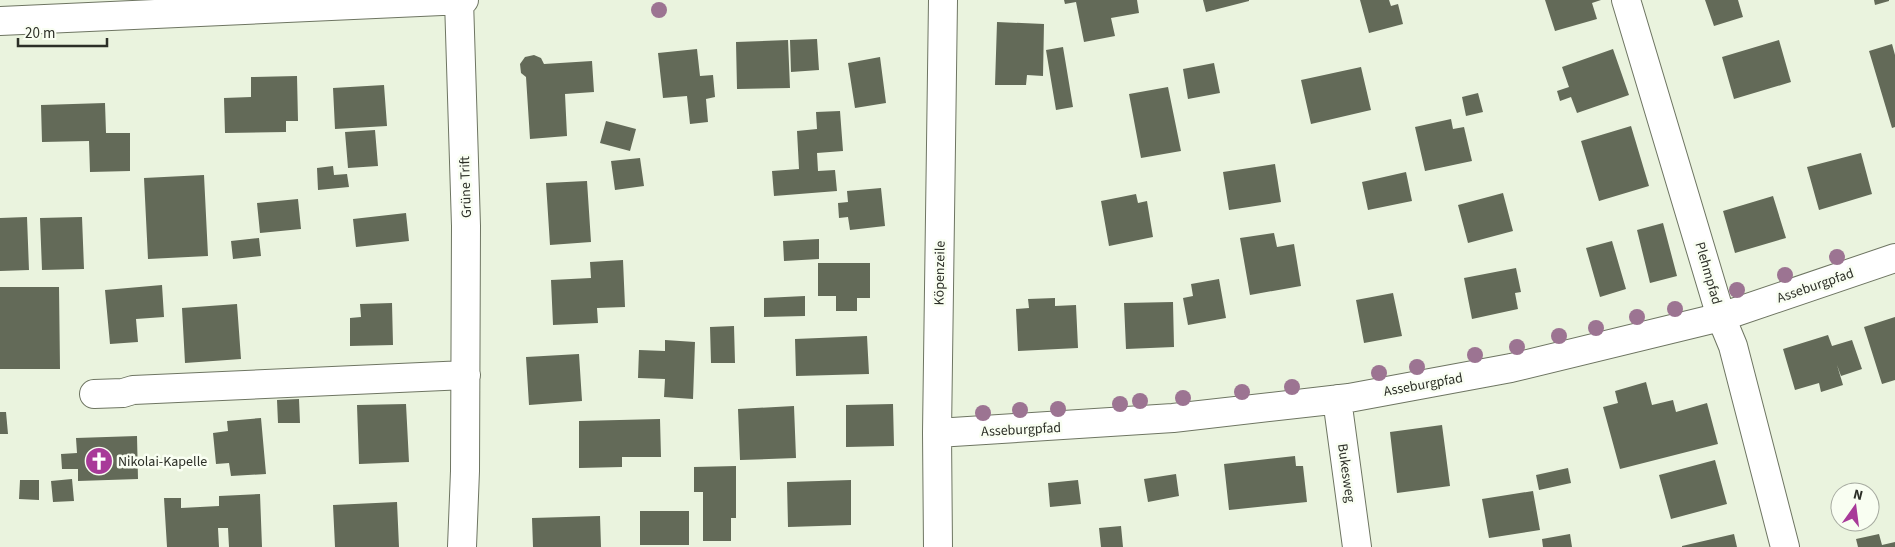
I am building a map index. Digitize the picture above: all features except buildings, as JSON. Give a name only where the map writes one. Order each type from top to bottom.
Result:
[{"type":"street","name":"Grüne Trift","points":[[459,0],[466,226],[465,471],[462,547]]},
{"type":"street","points":[[0,21],[464,0]]},
{"type":"street","name":"Köpenzeile","points":[[938,547],[937,433],[943,0]]},
{"type":"street","name":"Plehmpfad","points":[[1626,0],[1721,317],[1736,356],[1785,547]]},
{"type":"street","name":"Asseburgpfad","points":[[937,433],[1173,418],[1337,399],[1511,368],[1721,317],[1895,258]]},
{"type":"street","points":[[94,394],[123,393],[133,390],[466,374]]},
{"type":"street","name":"Bukesweg","points":[[1337,399],[1357,547]]},
{"type":"place","name":"Nikolai-Kapelle","points":[[99,461]]}]
